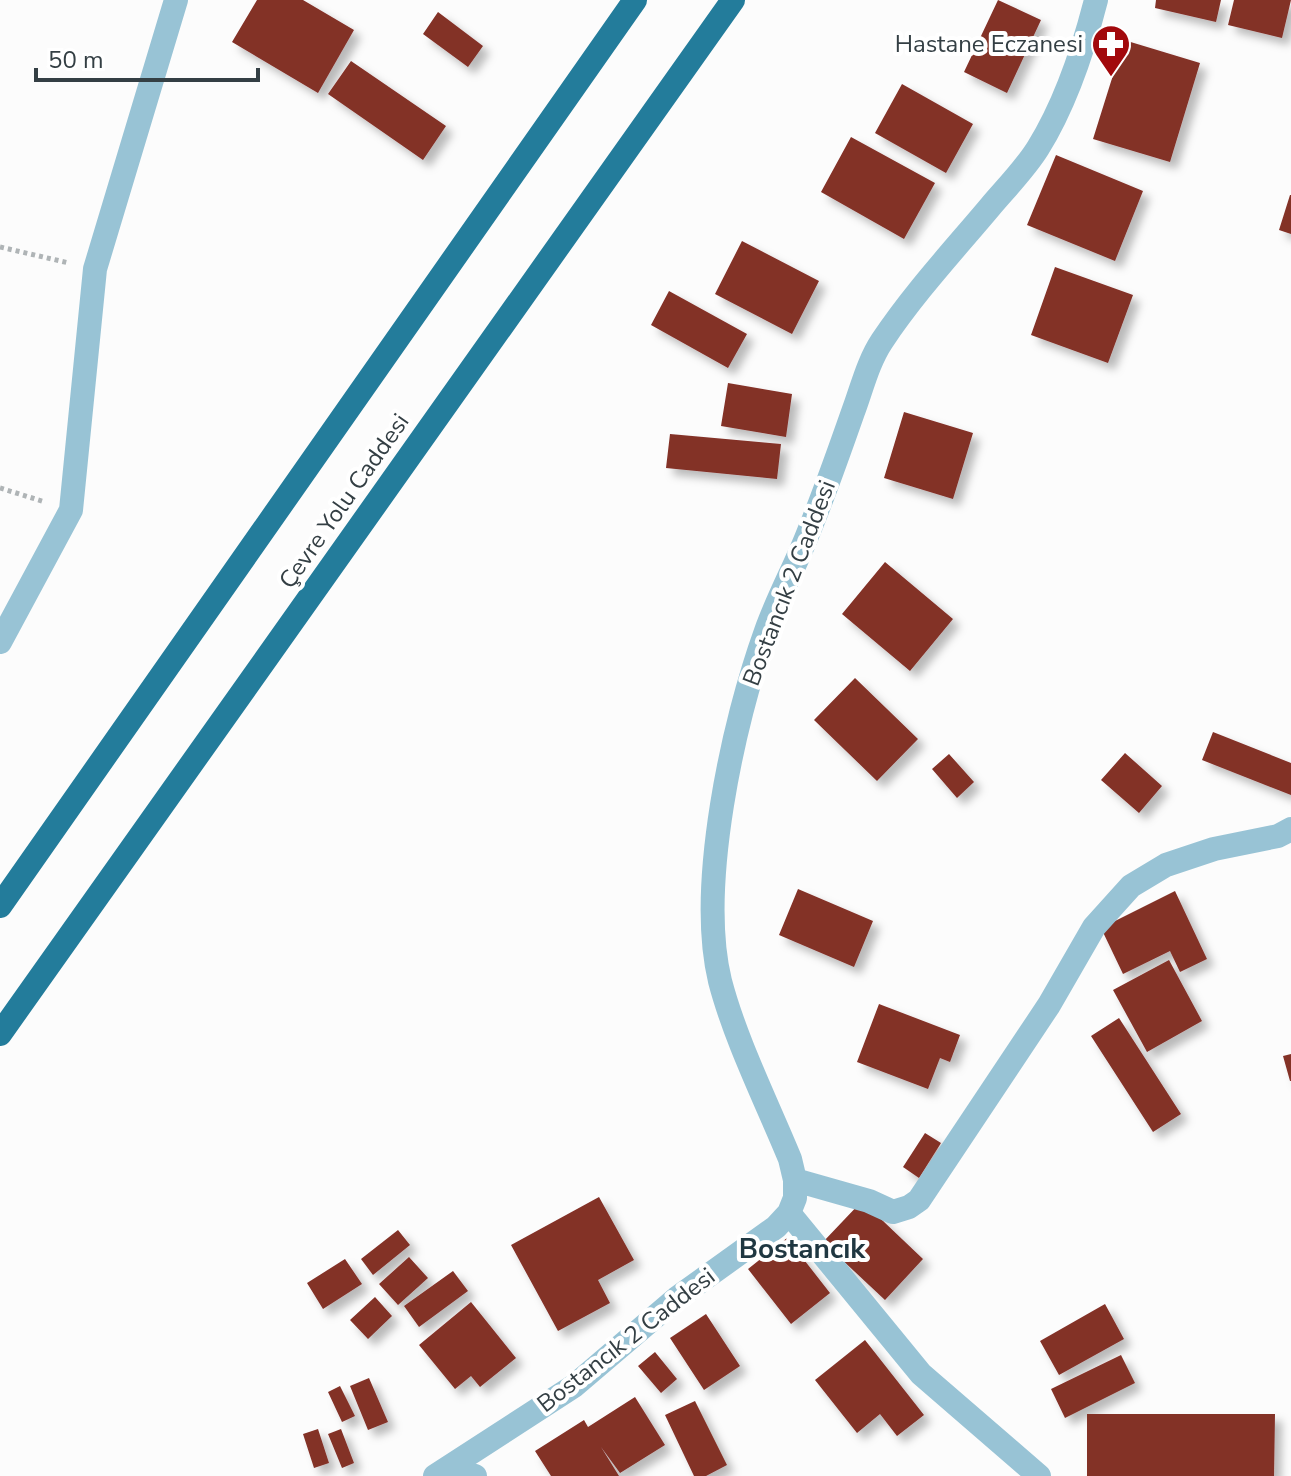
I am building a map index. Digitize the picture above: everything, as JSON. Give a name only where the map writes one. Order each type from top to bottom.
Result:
[{"type":"highway","name":"Çevre Yolu Caddesi","points":[[4,893],[635,0]]},
{"type":"highway","name":"Çevre Yolu Caddesi","points":[[0,1034],[733,0]]},
{"type":"street","points":[[0,642],[71,510],[95,269],[176,0]]},
{"type":"street","name":"Bostancık 2 Caddesi","points":[[441,1472],[574,1386],[677,1298],[759,1240],[789,1213],[795,1198],[790,1159],[721,983],[714,947],[711,904],[720,831],[728,776],[750,680],[878,346],[1037,149],[1078,62],[1096,0]]},
{"type":"street","points":[[795,1180],[869,1201],[893,1212],[919,1200],[1049,1005],[1094,927],[1131,886],[1166,865],[1214,849],[1278,836],[1291,829]]},
{"type":"street","points":[[789,1213],[921,1374],[1039,1476]]},
{"type":"street","points":[[441,1472],[475,1476]]},
{"type":"path","points":[[0,247],[95,269]]},
{"type":"path","points":[[0,488],[71,510]]},
{"type":"building","points":[[257,0],[303,0],[354,30],[318,93],[232,42]]},
{"type":"building","points":[[998,0],[1041,20],[1007,93],[964,72]]},
{"type":"building","points":[[1156,0],[1221,0],[1216,22],[1155,8]]},
{"type":"building","points":[[1234,0],[1291,0],[1282,38],[1228,25]]},
{"type":"building","points":[[438,12],[483,46],[468,67],[423,34]]},
{"type":"building","points":[[1124,40],[1200,63],[1170,162],[1093,139]]},
{"type":"building","points":[[351,61],[446,126],[423,160],[328,94]]},
{"type":"building","points":[[902,84],[973,124],[946,173],[875,133]]},
{"type":"building","points":[[851,137],[935,183],[904,239],[821,192]]},
{"type":"building","points":[[1056,155],[1143,191],[1115,261],[1027,225]]},
{"type":"building","points":[[1291,195],[1291,234],[1279,230]]},
{"type":"building","points":[[742,241],[819,281],[792,334],[715,294]]},
{"type":"building","points":[[1055,267],[1133,295],[1108,363],[1031,335]]},
{"type":"building","points":[[669,291],[747,334],[728,368],[651,325]]},
{"type":"building","points":[[728,383],[792,394],[786,437],[721,426]]},
{"type":"building","points":[[904,412],[973,433],[953,499],[884,478]]},
{"type":"building","points":[[670,434],[781,444],[777,479],[666,468]]},
{"type":"building","points":[[885,562],[953,619],[910,671],[842,614]]},
{"type":"building","points":[[855,678],[918,739],[877,781],[814,720]]},
{"type":"building","points":[[1213,732],[1291,763],[1291,795],[1202,760]]},
{"type":"building","points":[[1125,753],[1162,786],[1139,813],[1101,780]]},
{"type":"building","points":[[949,754],[974,782],[957,798],[932,769]]},
{"type":"building","points":[[798,889],[873,921],[854,967],[779,935]]},
{"type":"building","points":[[1175,891],[1207,959],[1180,972],[1170,951],[1123,974],[1101,928]]},
{"type":"building","points":[[1169,960],[1202,1021],[1147,1052],[1113,990]]},
{"type":"building","points":[[879,1004],[960,1035],[950,1062],[940,1058],[928,1089],[857,1062]]},
{"type":"building","points":[[1119,1018],[1181,1114],[1153,1132],[1091,1036]]},
{"type":"building","points":[[1291,1054],[1291,1081],[1290,1081],[1283,1056]]},
{"type":"building","points":[[925,1133],[941,1143],[919,1178],[903,1167]]},
{"type":"building","points":[[599,1197],[634,1260],[598,1280],[610,1303],[558,1331],[511,1245]]},
{"type":"building","points":[[862,1201],[923,1259],[885,1300],[823,1242]]},
{"type":"building","points":[[398,1230],[410,1245],[373,1275],[361,1259]]},
{"type":"building","points":[[787,1238],[830,1293],[791,1324],[748,1269]]},
{"type":"building","points":[[409,1257],[428,1278],[398,1305],[379,1284]]},
{"type":"building","points":[[345,1259],[362,1284],[323,1309],[307,1283]]},
{"type":"building","points":[[453,1271],[468,1291],[419,1327],[404,1306]]},
{"type":"building","points":[[375,1297],[392,1316],[368,1339],[350,1320]]},
{"type":"building","points":[[471,1302],[516,1358],[480,1387],[471,1376],[455,1389],[419,1345]]},
{"type":"building","points":[[1105,1304],[1124,1339],[1059,1375],[1040,1341]]},
{"type":"building","points":[[706,1314],[740,1366],[704,1390],[670,1338]]},
{"type":"building","points":[[865,1340],[924,1415],[897,1436],[880,1414],[857,1433],[815,1380]]},
{"type":"building","points":[[655,1352],[677,1379],[661,1393],[638,1366]]},
{"type":"building","points":[[1121,1355],[1135,1383],[1065,1418],[1051,1389]]},
{"type":"building","points":[[369,1378],[388,1422],[368,1430],[350,1386]]},
{"type":"building","points":[[340,1386],[355,1416],[342,1422],[328,1392]]},
{"type":"building","points":[[635,1397],[665,1445],[620,1473],[601,1447],[619,1476],[551,1476],[535,1451],[584,1420],[588,1427]]},
{"type":"building","points":[[695,1401],[727,1465],[706,1476],[694,1476],[665,1415]]},
{"type":"building","points":[[1087,1414],[1275,1414],[1274,1476],[1087,1476]]},
{"type":"building","points":[[318,1429],[329,1463],[314,1468],[303,1434]]},
{"type":"building","points":[[341,1429],[354,1463],[342,1468],[328,1434]]},
{"type":"place","name":"Hastane Eczanesi","points":[[1111,78]]},
{"type":"district","name":"Bostancık","points":[[802,1249]]}]
